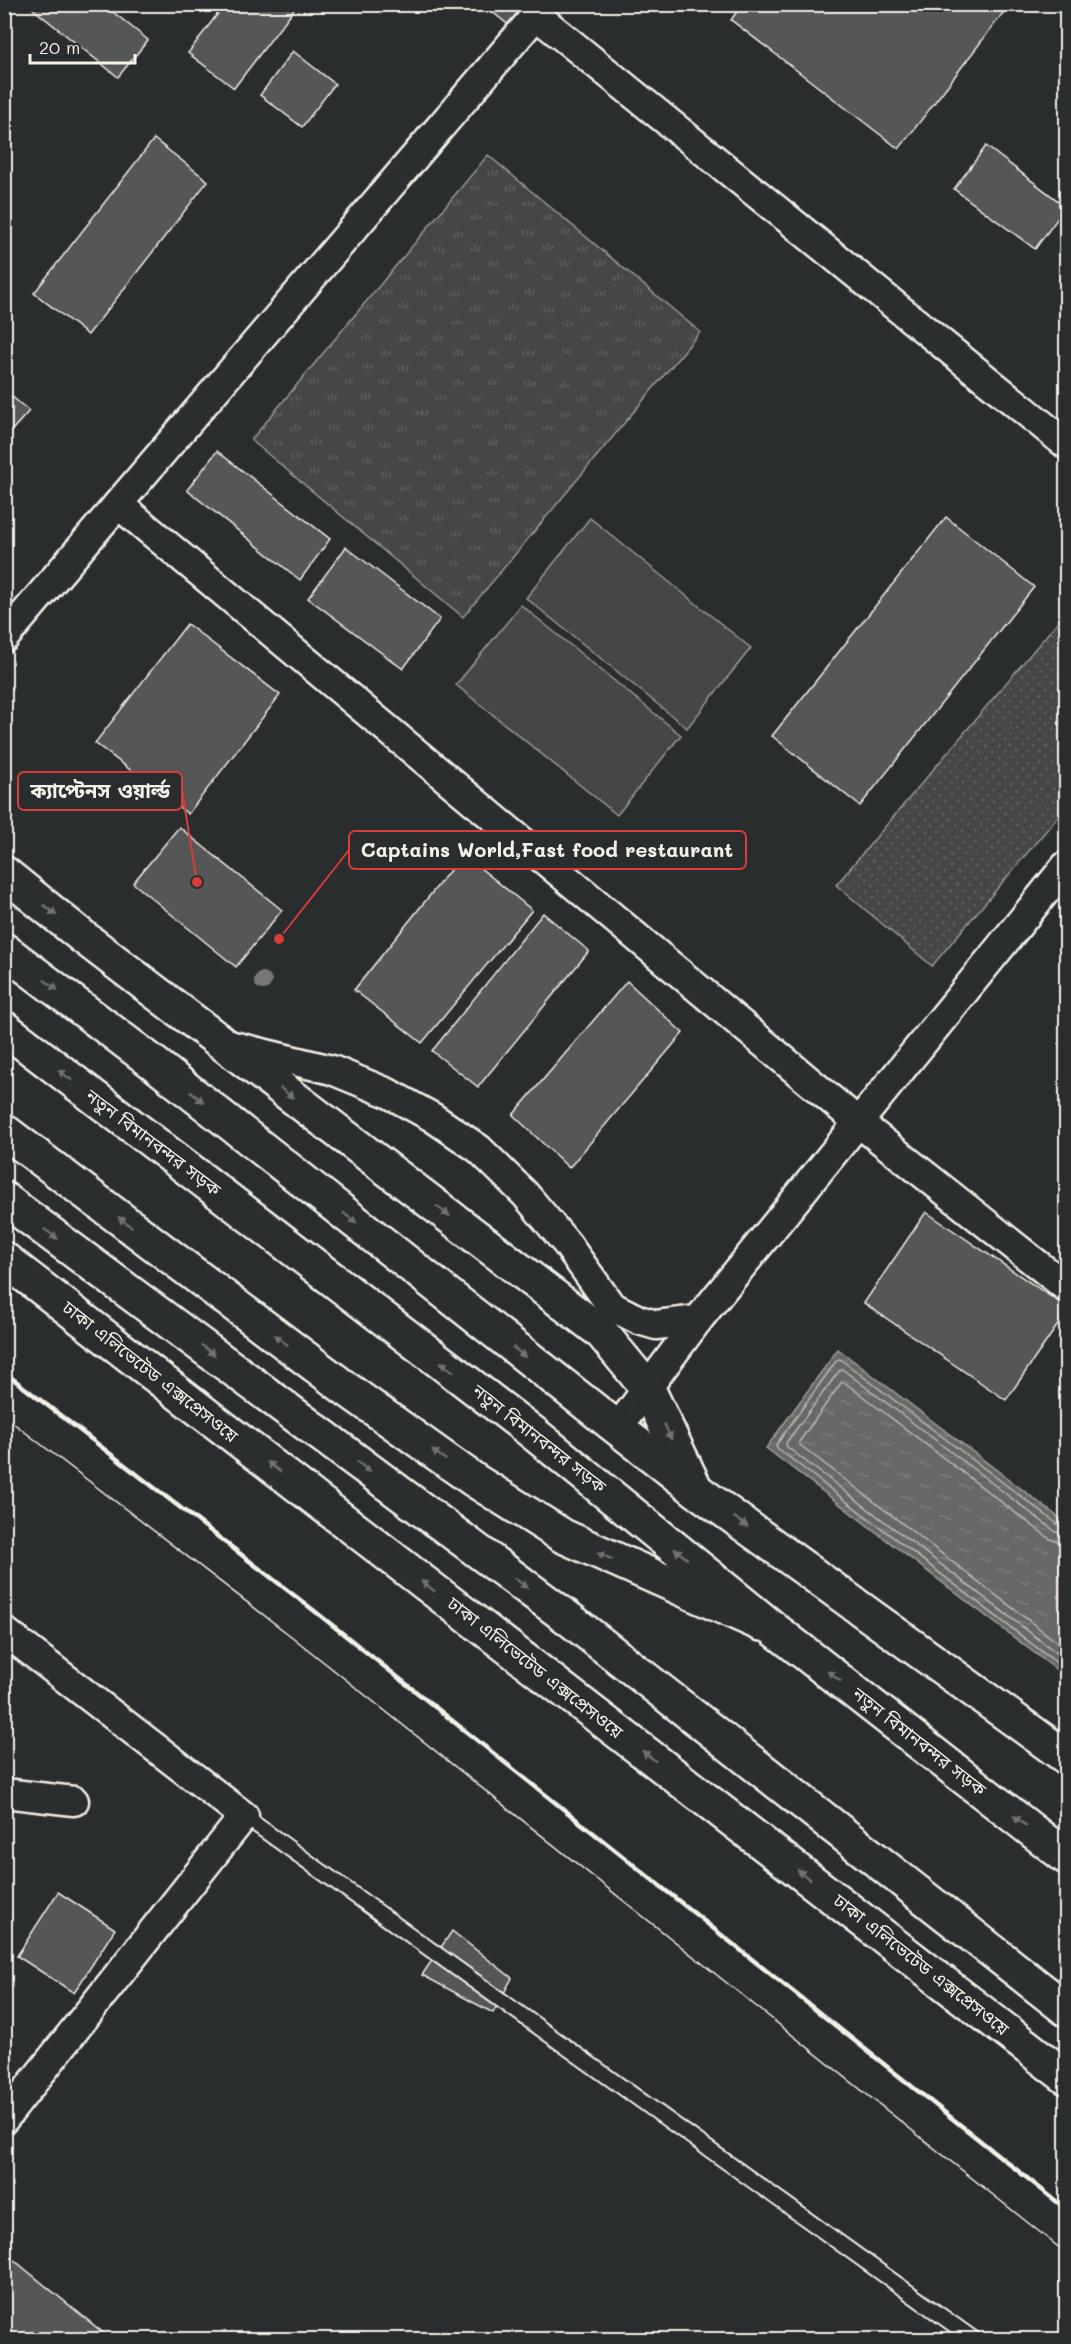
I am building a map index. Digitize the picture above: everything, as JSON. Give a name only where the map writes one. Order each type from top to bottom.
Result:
[{"type":"main road","points":[[4,873],[83,937],[601,1332],[648,1389],[696,1490]]},
{"type":"main road","points":[[4,950],[151,1061],[617,1430],[696,1490],[1066,1757]]},
{"type":"main road","name":"নতুন বিমানবন্দর সড়ক","points":[[4,1028],[532,1432],[774,1629],[1066,1857]]},
{"type":"main road","points":[[4,1131],[345,1388],[474,1480],[563,1536],[774,1629]]},
{"type":"main road","points":[[4,1199],[572,1621],[1066,2009]]},
{"type":"main road","name":"ঢাকা এলিভেটেড এক্সপ্রেসওয়ে","points":[[4,1259],[1066,2077]]},
{"type":"street","points":[[4,638],[540,10],[1066,444]]},
{"type":"street","points":[[118,504],[858,1122],[1066,1287]]},
{"type":"street","points":[[617,1430],[698,1320],[1066,866]]},
{"type":"street","points":[[223,1044],[332,1070],[388,1093],[432,1117],[479,1149],[525,1194],[567,1244],[611,1306],[648,1389]]},
{"type":"street","points":[[611,1306],[639,1320],[656,1325],[698,1320]]},
{"type":"street","points":[[4,1631],[244,1816],[4,2119]]},
{"type":"street","points":[[4,1793],[74,1801]]},
{"type":"lane","points":[[244,1816],[975,2340]]},
{"type":"green space","points":[[488,155],[700,332],[463,617],[251,440]]},
{"type":"green space","points":[[590,518],[751,648],[687,728],[526,598]]},
{"type":"green space","points":[[521,605],[681,735],[617,815],[456,685]]},
{"type":"green space","points":[[1066,612],[1066,807],[932,966],[836,885]]},
{"type":"water","points":[[838,1349],[1066,1523],[1066,1677],[766,1448]]},
{"type":"building","points":[[27,4],[103,4],[148,40],[118,77]]},
{"type":"building","points":[[225,4],[298,4],[234,88],[188,53]]},
{"type":"building","points":[[482,4],[527,4],[510,26]]},
{"type":"building","points":[[742,4],[1010,4],[899,149],[731,20]]},
{"type":"building","points":[[293,51],[335,84],[302,127],[260,95]]},
{"type":"building","points":[[154,139],[208,181],[88,335],[34,293]]},
{"type":"building","points":[[986,146],[1066,207],[1035,249],[954,189]]},
{"type":"building","points":[[4,390],[29,411],[4,439]]},
{"type":"building","points":[[217,451],[330,539],[300,580],[187,490]]},
{"type":"building","points":[[946,517],[1034,587],[860,806],[772,736]]},
{"type":"building","points":[[346,547],[440,619],[403,669],[308,598]]},
{"type":"building","points":[[187,624],[280,695],[188,814],[95,743]]},
{"type":"building","points":[[179,827],[282,910],[236,967],[133,883]]},
{"type":"building","points":[[463,854],[532,910],[422,1043],[354,990]]},
{"type":"building","points":[[543,913],[589,951],[478,1087],[432,1051]]},
{"type":"building","points":[[627,981],[683,1033],[569,1168],[513,1115]]},
{"type":"building","points":[[926,1212],[1066,1307],[1066,1313],[1006,1400],[864,1303]]},
{"type":"building","points":[[58,1892],[115,1929],[74,1993],[17,1956]]},
{"type":"building","points":[[452,1931],[512,1978],[493,2013],[422,1975]]},
{"type":"building","points":[[4,2252],[112,2340],[4,2340]]},
{"type":"tram line","points":[[4,1416],[291,1636],[1066,2253]]},
{"type":"railway","points":[[4,1372],[312,1609],[1066,2209]]},
{"type":"place","name":"ক্যাপ্টেনস ওয়ার্ল্ড","points":[[197,882]]},
{"type":"place","name":"Captains World,Fast food restaurant","points":[[279,939]]}]
